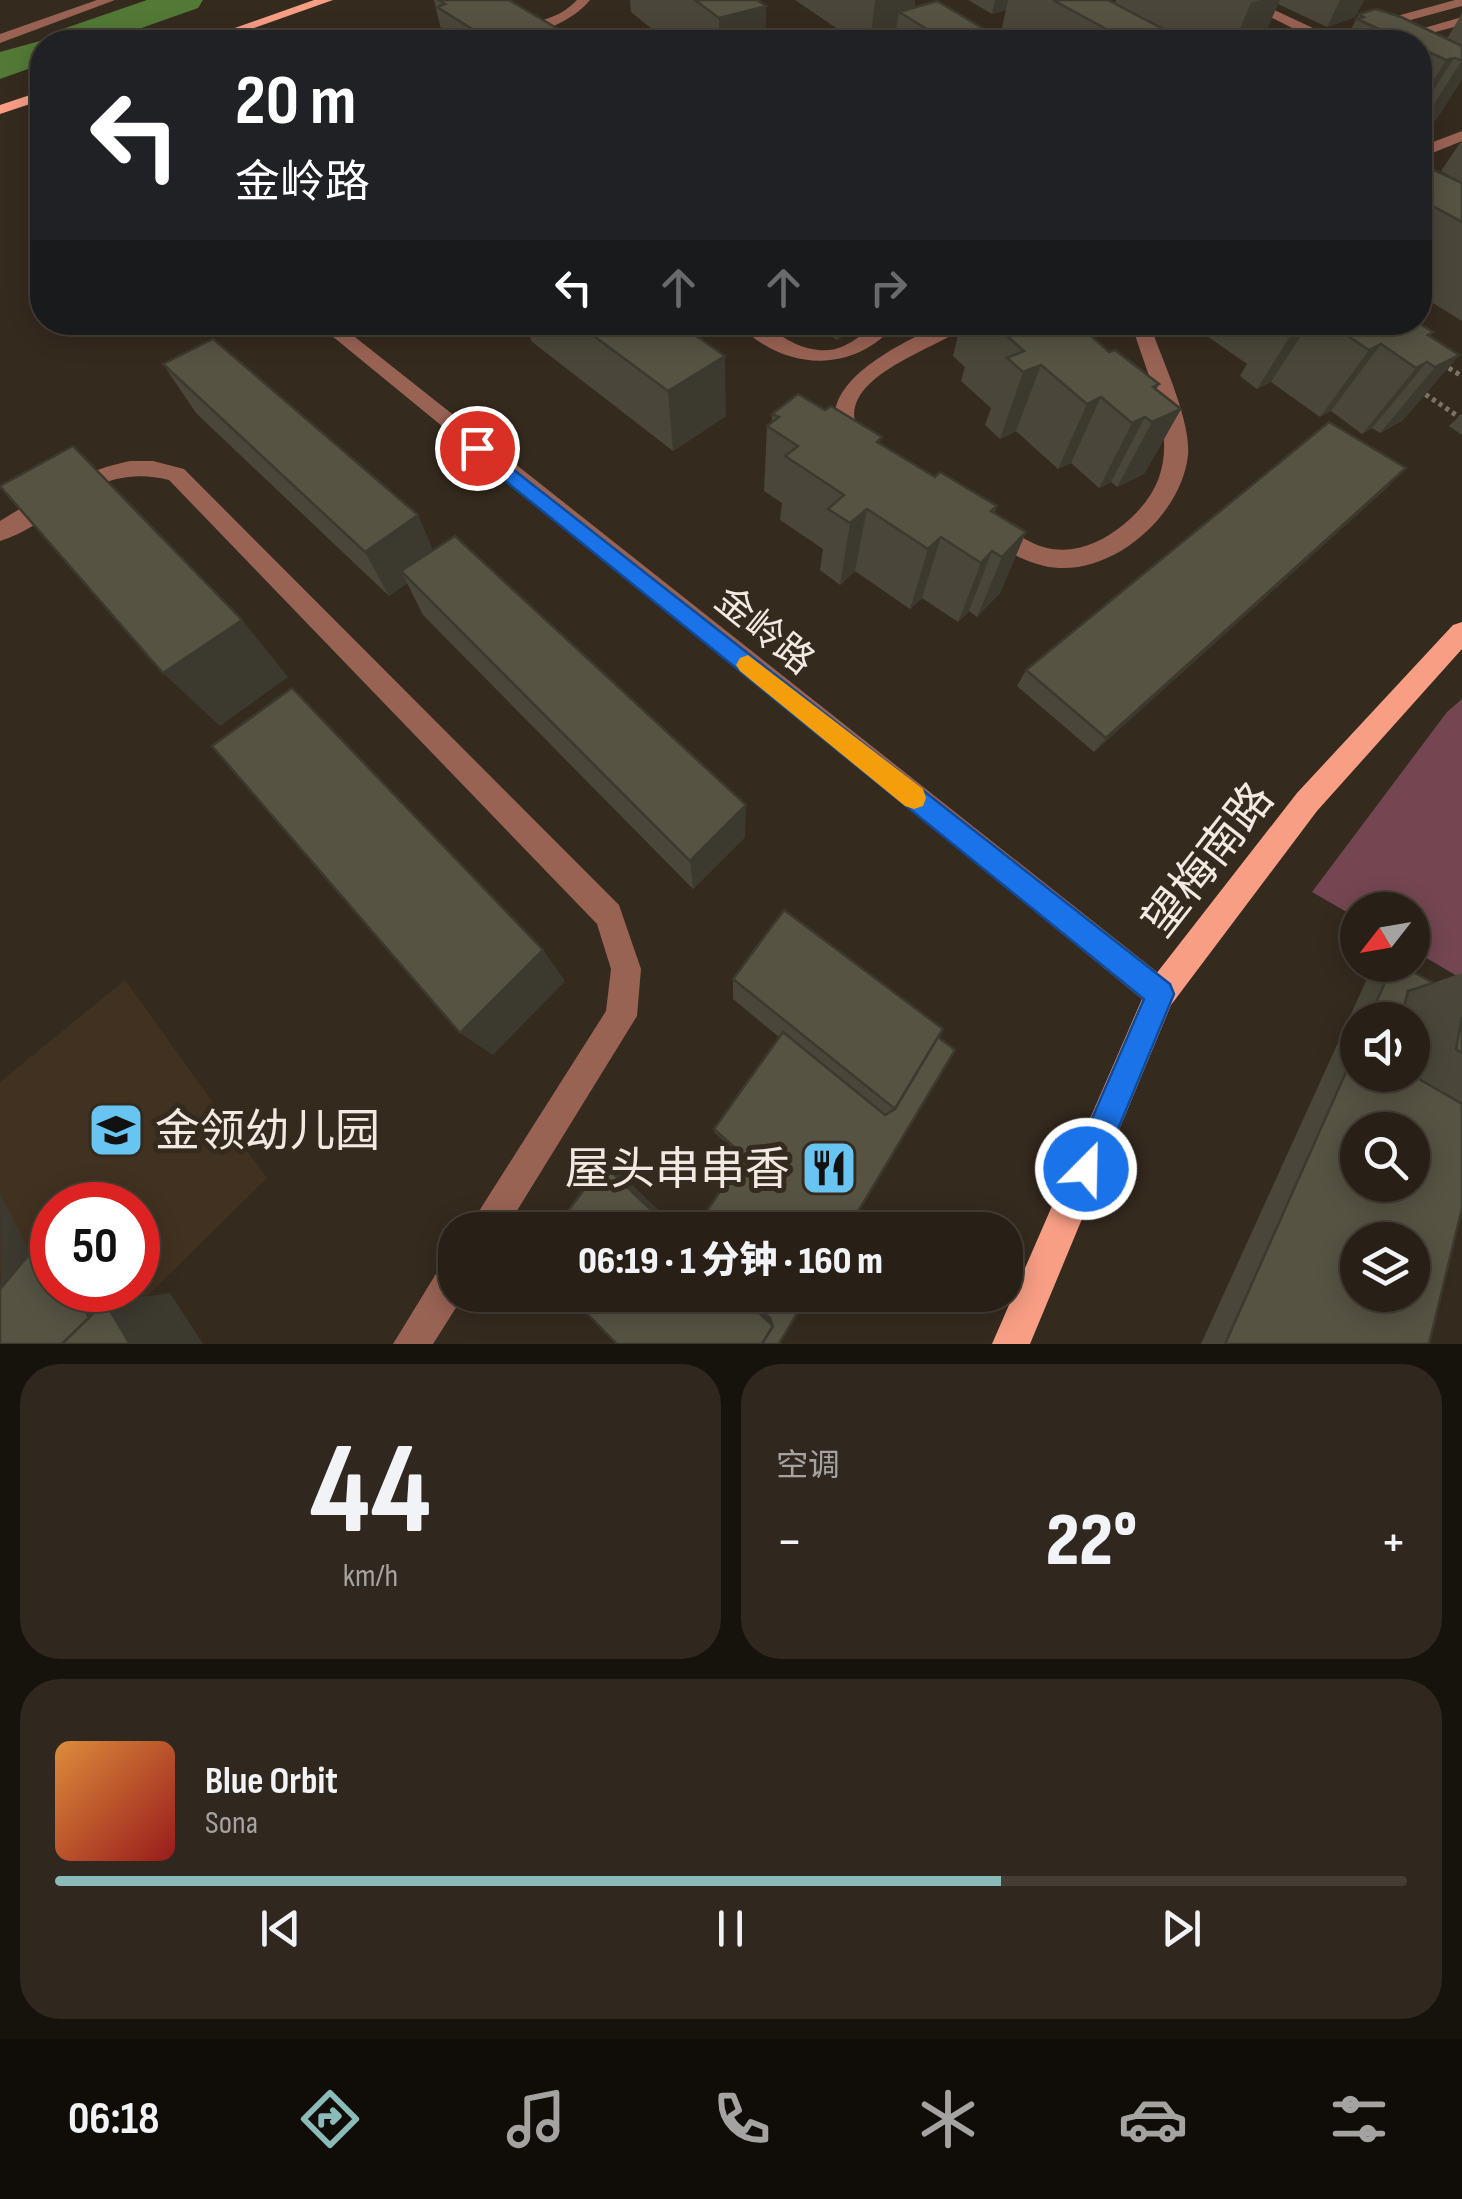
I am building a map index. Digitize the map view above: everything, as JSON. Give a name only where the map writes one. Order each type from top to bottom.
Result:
[{"type":"main road","points":[[238,30],[327,0]]},
{"type":"main road","points":[[0,110],[30,99]]},
{"type":"main road","name":"望梅南路","points":[[1011,1344],[1160,994],[1307,802],[1462,632]]},
{"type":"street","points":[[0,39],[109,0]]},
{"type":"street","points":[[520,30],[572,13],[584,0]]},
{"type":"street","points":[[1243,0],[1301,30]]},
{"type":"street","points":[[1406,0],[1426,10]]},
{"type":"street","points":[[1359,30],[1462,2]]},
{"type":"street","points":[[1428,30],[1462,20]]},
{"type":"street","points":[[1432,148],[1462,136]]},
{"type":"street","name":"金岭路","points":[[340,335],[1160,994]]},
{"type":"street","points":[[764,335],[783,348],[821,358],[852,350],[871,335]]},
{"type":"street","points":[[882,461],[849,434],[844,401],[856,384],[941,335]]},
{"type":"street","points":[[966,515],[1016,547],[1067,559],[1098,550],[1148,518],[1167,489],[1178,452],[1144,335]]},
{"type":"street","points":[[0,532],[79,485],[115,469],[150,464],[176,474],[609,914],[626,969],[621,1016],[496,1212]]},
{"type":"street","points":[[412,1344],[438,1303]]},
{"type":"path","points":[[1434,358],[1462,376]]},
{"type":"path","points":[[1414,387],[1462,419]]},
{"type":"shaded area","points":[[1462,699],[1462,979],[1430,960],[1430,892],[1340,892],[1340,908],[1312,892],[1447,712]]},
{"type":"shaded area","name":"金领幼儿园","points":[[125,980],[267,1178],[160,1284],[160,1182],[30,1182],[30,1312],[131,1312],[99,1344],[0,1344],[0,1082]]},
{"type":"building","points":[[439,0],[509,0],[560,30],[474,30],[437,7],[445,4]]},
{"type":"building","points":[[695,0],[757,0],[766,6],[719,18]]},
{"type":"building","points":[[1053,0],[1108,0],[1163,29],[1108,30]]},
{"type":"building","points":[[937,1],[986,30],[928,30],[899,12]]},
{"type":"building","points":[[1376,9],[1428,30],[1381,30],[1357,19],[1364,17],[1359,14]]},
{"type":"building","points":[[1432,32],[1462,46],[1462,60],[1446,60],[1432,54]]},
{"type":"building","points":[[1432,169],[1462,183],[1462,222],[1432,206]]},
{"type":"building","points":[[593,335],[695,335],[725,356],[668,391]]},
{"type":"building","points":[[1006,335],[1090,335],[1159,384],[1153,387],[1181,409],[1152,422],[1145,417],[1132,423],[1101,397],[1087,404],[1041,365],[1023,372],[1007,358],[1024,351]]},
{"type":"building","points":[[1346,335],[1428,335],[1459,355],[1435,367],[1427,362],[1416,368],[1381,344],[1369,350]]},
{"type":"building","points":[[213,339],[418,515],[365,552],[163,364]]},
{"type":"building","points":[[798,394],[825,410],[831,406],[882,437],[877,442],[935,477],[940,472],[997,506],[991,511],[1026,532],[1002,557],[992,551],[981,563],[941,537],[928,549],[867,509],[850,523],[828,509],[844,495],[785,456],[798,446],[767,426],[779,417],[772,414]]},
{"type":"building","points":[[1329,422],[1406,468],[1106,738],[1026,670]]},
{"type":"building","points":[[73,446],[242,620],[163,673],[0,486]]},
{"type":"building","points":[[455,536],[746,805],[690,861],[401,571]]},
{"type":"building","points":[[292,688],[543,950],[460,1033],[212,746]]},
{"type":"building","points":[[784,910],[943,1029],[895,1109],[733,979]]},
{"type":"building","points":[[1385,982],[1433,983],[1408,991],[1405,1002],[1376,1002]]},
{"type":"building","points":[[1462,1017],[1462,1053],[1456,1049]]},
{"type":"building","points":[[783,1032],[885,1115],[895,1109],[938,1037],[955,1050],[858,1212],[706,1212],[744,1156],[714,1129]]},
{"type":"building","points":[[1340,1085],[1340,1092],[1430,1092],[1430,1085],[1462,1104],[1462,1208],[1429,1344],[1225,1344]]},
{"type":"building","points":[[603,1164],[653,1212],[567,1212]]},
{"type":"building","points":[[30,1253],[30,1312],[86,1312],[89,1318],[62,1344],[0,1344],[0,1285],[1,1288]]},
{"type":"building","points":[[95,1312],[111,1312],[130,1344],[62,1344]]},
{"type":"building","points":[[586,1312],[758,1312],[773,1326],[762,1344],[617,1344]]},
{"type":"building","points":[[763,1312],[798,1312],[779,1344],[762,1344],[773,1326]]},
{"type":"waterway","points":[[99,30],[184,0]]},
{"type":"waterway","points":[[0,66],[30,55]]},
{"type":"slow traffic","points":[[748,665],[914,798]]},
{"type":"place","name":"金领幼儿园","points":[[116,1130]]},
{"type":"place","name":"屋头串串香","points":[[829,1168]]},
{"type":"route","points":[[477,448],[1160,994],[1086,1169]]}]
